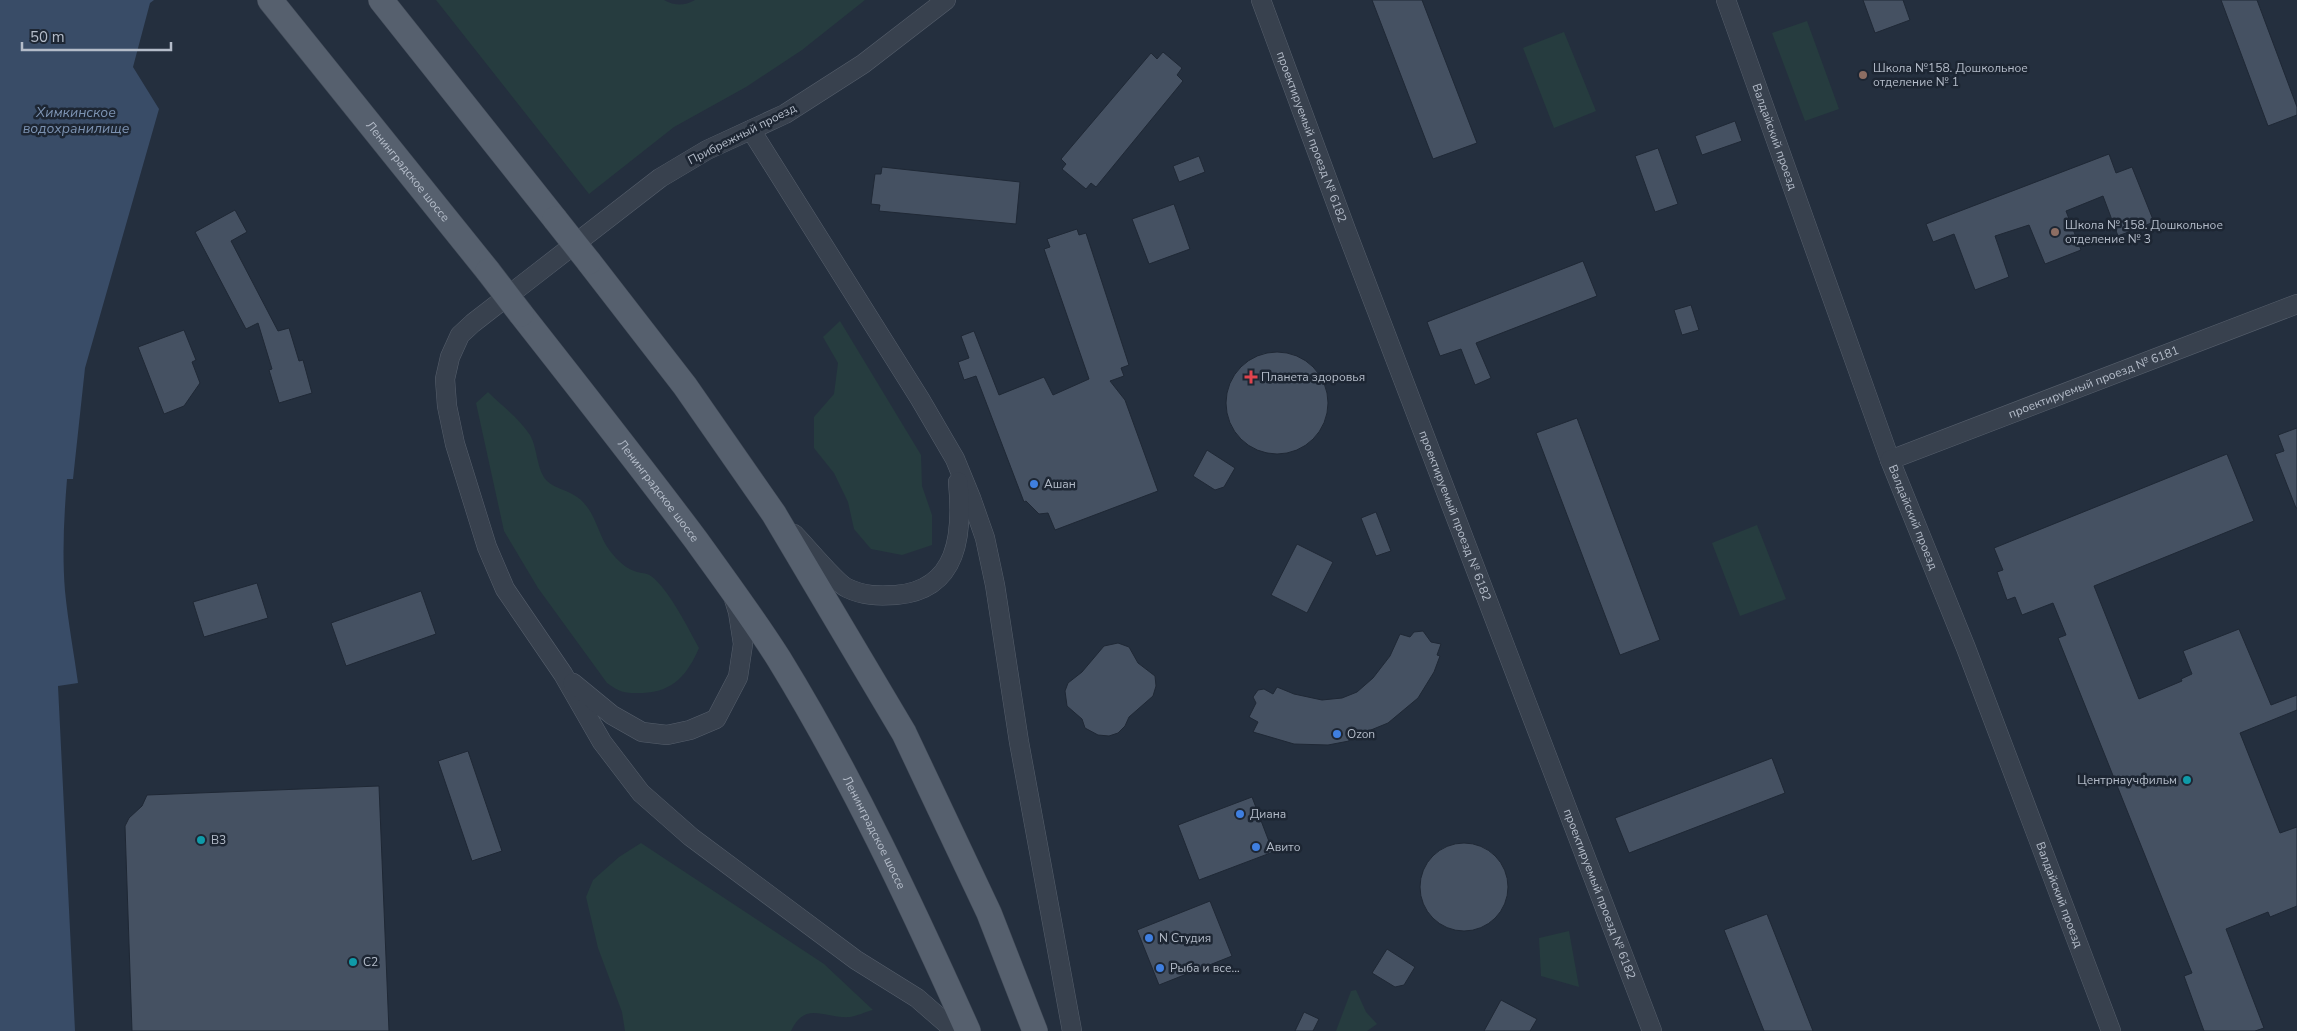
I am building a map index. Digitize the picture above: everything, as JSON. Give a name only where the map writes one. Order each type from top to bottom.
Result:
[{"type":"main road","points":[[381,0],[589,262],[684,386],[774,514],[904,733],[989,913],[1035,1031]]},
{"type":"main road","name":"Ленинградское шоссе","points":[[275,6],[488,271],[657,488],[728,584],[778,658],[857,797],[916,914],[968,1031]]},
{"type":"street","name":"Прибрежный проезд","points":[[563,674],[533,633],[505,589],[486,546],[446,406],[445,379],[450,357],[460,335],[660,178],[707,150],[785,114],[864,64],[946,0]]},
{"type":"street","name":"проектируемый проезд № 6182","points":[[1261,0],[1355,255],[1652,1031]]},
{"type":"street","name":"Валдайский проезд","points":[[1726,0],[1890,460],[1966,648],[2111,1031]]},
{"type":"street","points":[[751,130],[955,459],[984,538],[995,585],[1019,742],[1072,1031]]},
{"type":"street","name":"проектируемый проезд № 6181","points":[[1890,460],[2297,304]]},
{"type":"street","points":[[774,514],[846,588],[869,596],[909,594],[926,588],[944,574],[957,548],[960,506],[955,459]]},
{"type":"street","points":[[563,674],[612,715],[642,732],[667,735],[690,730],[716,719],[738,677],[743,644],[738,612],[728,584]]},
{"type":"street","points":[[563,674],[602,742],[641,793],[691,837],[856,960],[917,998],[955,1031]]},
{"type":"green space","points":[[436,0],[664,0],[680,4],[695,0],[865,0],[802,50],[746,87],[674,127],[589,194]]},
{"type":"green space","points":[[1807,21],[1839,109],[1805,121],[1772,33]]},
{"type":"green space","points":[[1564,32],[1596,111],[1554,128],[1523,48]]},
{"type":"green space","points":[[840,321],[921,455],[922,486],[932,515],[932,545],[902,555],[871,549],[854,529],[848,502],[834,473],[814,448],[814,417],[834,394],[838,363],[823,337]]},
{"type":"green space","points":[[488,392],[516,418],[530,435],[541,471],[547,481],[583,502],[613,554],[629,569],[651,576],[664,590],[677,609],[699,648],[690,666],[671,685],[654,692],[632,693],[620,691],[607,683],[538,588],[504,531],[476,403]]},
{"type":"green space","points":[[1757,525],[1786,599],[1740,616],[1712,543]]},
{"type":"green space","points":[[641,843],[824,964],[873,1010],[850,1017],[809,1013],[797,1022],[791,1031],[625,1031],[622,1012],[598,948],[586,897],[593,880],[619,857]]},
{"type":"green space","points":[[1569,931],[1579,987],[1541,976],[1539,938]]},
{"type":"green space","points":[[1356,990],[1366,1012],[1377,1024],[1367,1031],[1336,1031],[1351,991]]},
{"type":"water","name":"Химкинское водохранилище","points":[[0,0],[154,0],[150,3],[133,67],[159,109],[85,368],[73,479],[67,479],[64,577],[78,683],[58,686],[75,1031],[0,1031]]},
{"type":"building","points":[[1372,0],[1422,0],[1477,143],[1433,159]]},
{"type":"building","points":[[1863,0],[1903,0],[1910,20],[1875,33]]},
{"type":"building","points":[[2221,0],[2257,0],[2297,107],[2297,115],[2268,126]]},
{"type":"building","points":[[1163,52],[1182,68],[1177,75],[1183,81],[1096,187],[1091,183],[1086,189],[1062,169],[1066,164],[1061,159],[1151,53],[1157,59]]},
{"type":"building","points":[[1735,121],[1742,141],[1702,155],[1695,136]]},
{"type":"building","points":[[1658,148],[1678,204],[1655,212],[1635,156]]},
{"type":"building","points":[[2109,154],[2116,173],[2132,167],[2154,222],[2118,236],[2103,196],[2066,211],[2081,250],[2045,264],[2029,225],[1995,236],[2009,277],[1975,290],[1954,234],[1933,242],[1926,224]]},
{"type":"building","points":[[1199,156],[1205,172],[1179,182],[1173,166]]},
{"type":"building","points":[[882,167],[1020,182],[1016,224],[879,211],[880,205],[871,204],[875,174],[881,174]]},
{"type":"building","points":[[1174,204],[1190,249],[1149,264],[1132,219]]},
{"type":"building","points":[[235,210],[247,232],[231,241],[278,331],[289,328],[299,361],[303,360],[312,393],[279,403],[269,370],[272,369],[258,323],[246,329],[195,232]]},
{"type":"building","points":[[1077,229],[1079,235],[1086,233],[1129,365],[1121,368],[1124,376],[1110,381],[1125,400],[1158,491],[1055,530],[1048,513],[1039,514],[1026,501],[1024,502],[976,376],[964,380],[958,362],[969,358],[961,336],[974,331],[999,395],[1044,377],[1053,395],[1089,379],[1044,249],[1050,247],[1047,239]]},
{"type":"building","points":[[1583,261],[1597,296],[1476,343],[1491,378],[1475,385],[1461,349],[1440,356],[1427,322]]},
{"type":"building","points":[[1691,305],[1699,330],[1682,335],[1674,310]]},
{"type":"building","points":[[184,330],[196,360],[192,362],[200,383],[184,406],[164,414],[138,347]]},
{"type":"building","points":[[1277,352],[1296,356],[1313,367],[1324,384],[1328,403],[1324,422],[1313,439],[1296,450],[1277,454],[1258,450],[1241,439],[1230,422],[1226,403],[1230,384],[1241,367],[1258,356]]},
{"type":"building","points":[[1577,418],[1660,640],[1620,655],[1536,433]]},
{"type":"building","points":[[2297,428],[2296,508],[2275,454],[2284,451],[2278,435]]},
{"type":"building","points":[[1207,450],[1235,468],[1224,487],[1215,490],[1193,476]]},
{"type":"building","name":"Центрнаучфильм","points":[[2227,454],[2254,521],[2094,586],[2139,699],[2182,681],[2181,679],[2192,674],[2183,651],[2239,629],[2271,705],[2297,695],[2297,710],[2240,733],[2280,833],[2297,827],[2297,906],[2270,917],[2268,912],[2226,929],[2264,1028],[2255,1031],[2204,1031],[2184,976],[2192,973],[2058,638],[2066,635],[2053,603],[2022,615],[2015,597],[2007,600],[1997,572],[2003,570],[1994,548]]},
{"type":"building","points":[[1376,512],[1391,551],[1376,556],[1361,518]]},
{"type":"building","points":[[1297,544],[1333,562],[1307,613],[1271,595]]},
{"type":"building","points":[[257,583],[268,618],[204,637],[193,602]]},
{"type":"building","points":[[421,591],[436,634],[346,666],[331,623]]},
{"type":"building","points":[[1423,631],[1431,642],[1441,644],[1437,655],[1440,656],[1434,672],[1418,698],[1388,723],[1349,739],[1349,741],[1328,745],[1294,744],[1253,732],[1258,722],[1249,717],[1256,703],[1253,697],[1258,690],[1264,689],[1273,694],[1277,687],[1294,694],[1322,700],[1342,698],[1357,692],[1373,678],[1390,656],[1400,634],[1410,637],[1414,632]]},
{"type":"building","points":[[1118,643],[1129,647],[1138,663],[1155,676],[1156,686],[1153,696],[1129,717],[1125,726],[1118,733],[1109,736],[1098,735],[1085,728],[1082,719],[1067,706],[1065,691],[1068,683],[1082,672],[1104,646]]},
{"type":"building","points":[[468,751],[502,851],[472,861],[438,761]]},
{"type":"building","points":[[1772,758],[1785,793],[1629,853],[1615,818]]},
{"type":"building","points":[[379,786],[389,1031],[132,1031],[125,826],[129,818],[142,806],[147,795]]},
{"type":"building","points":[[1252,797],[1273,852],[1199,880],[1178,825]]},
{"type":"building","points":[[1464,843],[1481,846],[1489,850],[1501,862],[1505,870],[1508,887],[1505,904],[1501,912],[1489,924],[1481,928],[1464,931],[1447,928],[1439,924],[1427,912],[1423,904],[1420,887],[1423,870],[1427,862],[1439,850],[1447,846]]},
{"type":"building","points":[[1210,901],[1232,956],[1159,985],[1137,930]]},
{"type":"building","points":[[1767,914],[1813,1031],[1764,1031],[1724,930]]},
{"type":"building","points":[[1387,949],[1415,967],[1404,985],[1395,987],[1372,973]]},
{"type":"building","points":[[1501,1000],[1537,1019],[1530,1031],[1484,1031]]},
{"type":"building","points":[[1304,1012],[1319,1019],[1313,1031],[1295,1031]]},
{"type":"place","name":"Школа №158. Дошкольное отделение № 1","points":[[1863,75]]},
{"type":"place","name":"Школа № 158. Дошкольное отделение № 3","points":[[2055,232]]},
{"type":"place","name":"Планета здоровья","points":[[1251,377]]},
{"type":"place","name":"Ашан","points":[[1034,484]]},
{"type":"place","name":"Ozon","points":[[1337,734]]},
{"type":"place","name":"Центрнаучфильм","points":[[2187,780]]},
{"type":"place","name":"Диана","points":[[1240,814]]},
{"type":"place","name":"B3","points":[[201,840]]},
{"type":"place","name":"Авито","points":[[1256,847]]},
{"type":"place","name":"N Студия","points":[[1149,938]]},
{"type":"place","name":"C2","points":[[353,962]]},
{"type":"place","name":"Рыба и все...","points":[[1160,968]]}]
